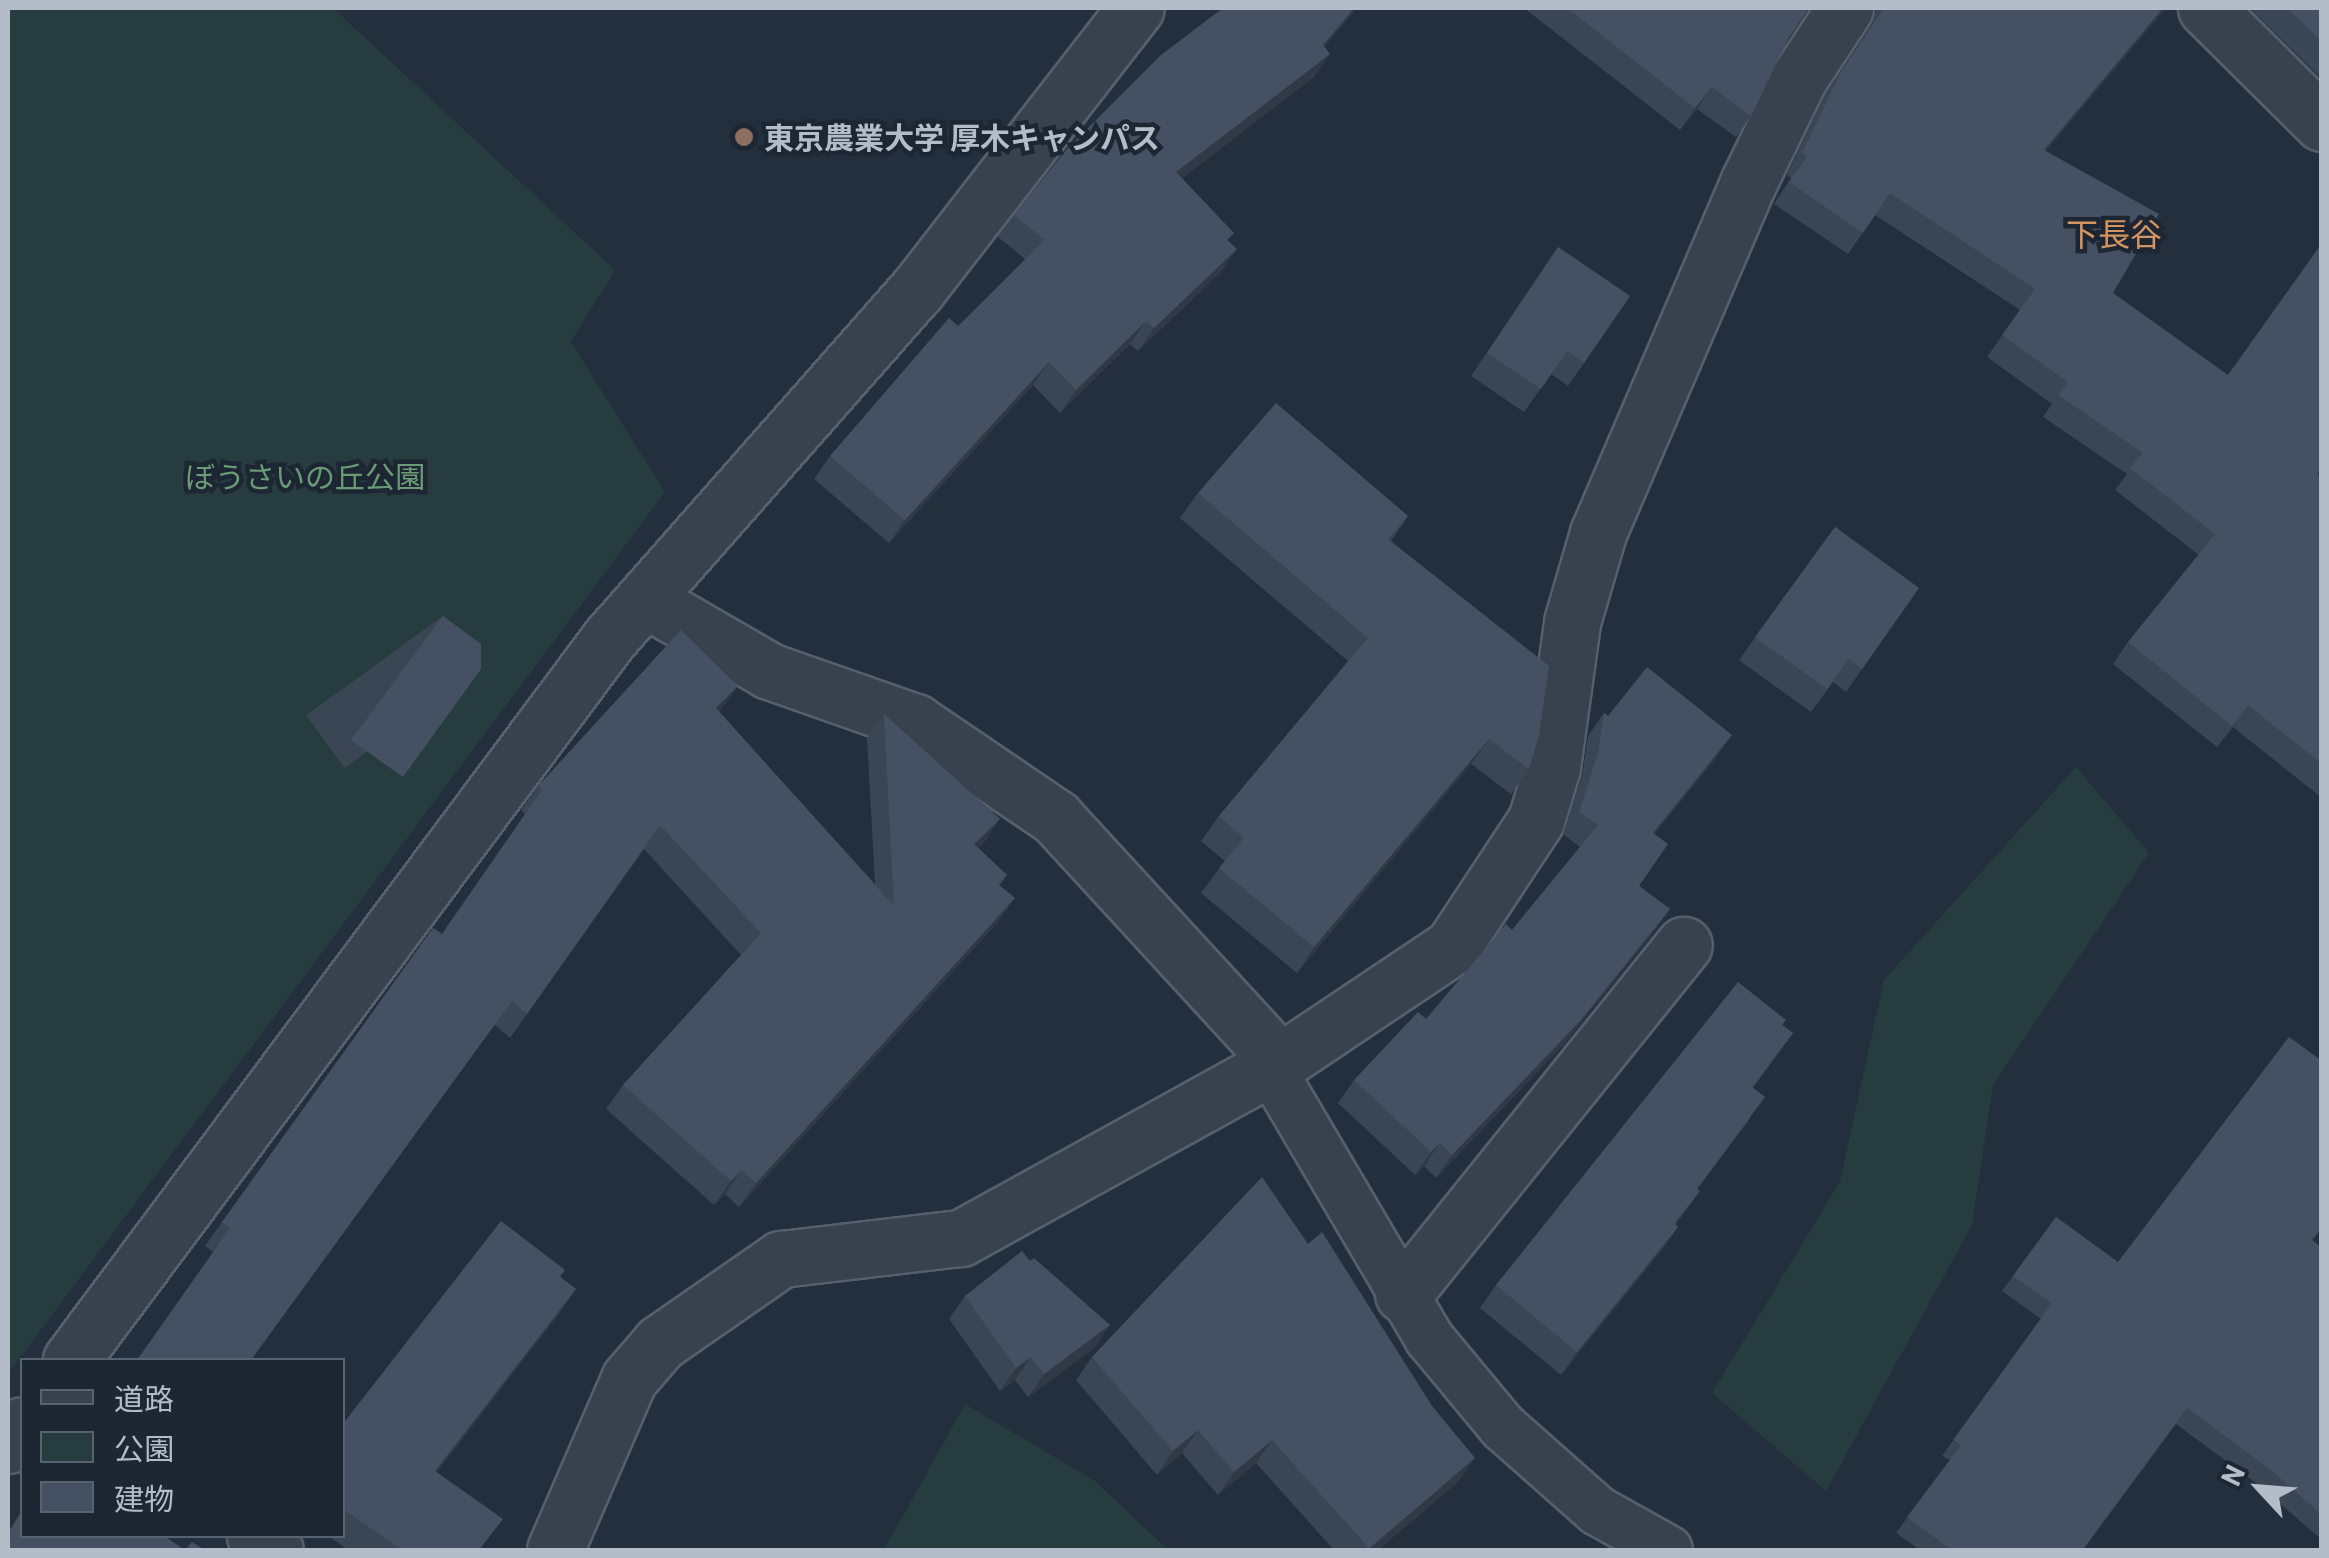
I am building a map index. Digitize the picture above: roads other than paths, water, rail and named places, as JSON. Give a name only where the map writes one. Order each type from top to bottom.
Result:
[{"type":"street","points":[[72,1358],[609,638],[917,290],[1136,8]]},
{"type":"street","points":[[555,1550],[629,1379],[660,1343],[781,1258],[961,1238],[1274,1064],[1453,946],[1536,820],[1552,767],[1572,622],[1598,532],[1748,183],[1799,78],[1845,8]]},
{"type":"street","points":[[2206,8],[2322,123]]},
{"type":"street","points":[[645,599],[769,671],[915,722],[1056,818],[1274,1064]]},
{"type":"street","points":[[1403,1294],[1684,945]]},
{"type":"lane","points":[[1274,1064],[1428,1338],[1503,1427],[1598,1511],[1668,1550]]},
{"type":"place","name":"東京農業大学 厚木キャンパス","points":[[744,137]]},
{"type":"district","name":"下長谷","points":[[2114,233]]},
{"type":"park label","name":"ぼうさいの丘公園","points":[[305,476]]}]
